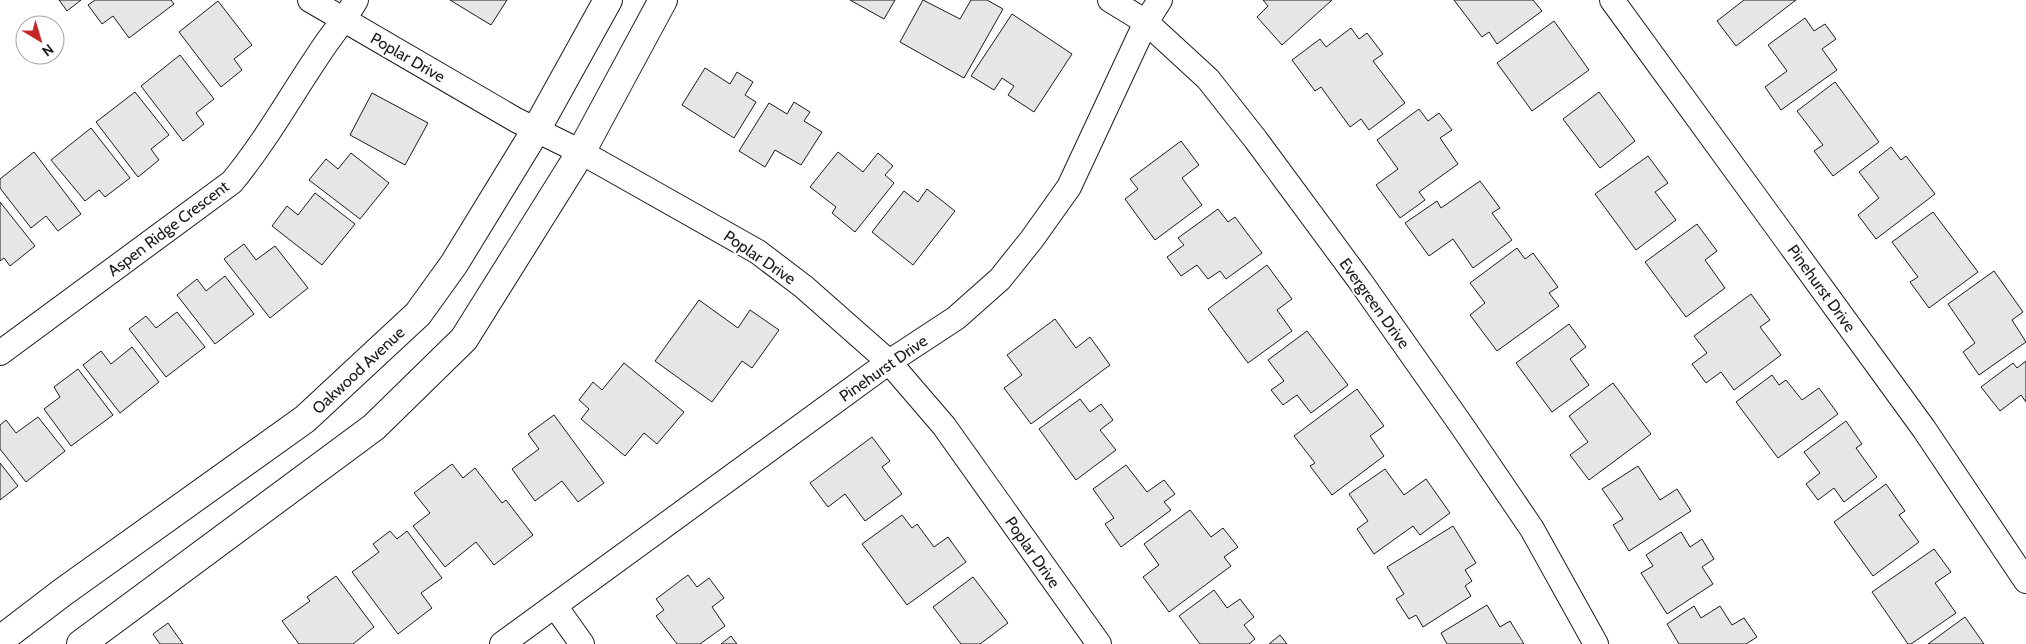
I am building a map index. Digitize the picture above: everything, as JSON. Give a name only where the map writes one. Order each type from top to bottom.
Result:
[{"type":"street","name":"Poplar Drive","points":[[310,0],[351,10],[536,130],[581,152],[758,252],[804,287],[889,362],[944,426],[1099,644]]},
{"type":"street","name":"Oakwood Avenue","points":[[0,640],[63,592],[305,419],[418,314],[454,264],[536,130],[608,0]]},
{"type":"street","points":[[81,644],[366,432],[418,385],[464,338],[581,152],[663,0]]},
{"type":"street","name":"Evergreen Drive","points":[[1110,0],[1146,22],[1208,79],[1360,281],[1532,529],[1596,644]]},
{"type":"street","name":"Pinehurst Drive","points":[[502,644],[889,362],[956,318],[1000,279],[1032,239],[1069,187],[1146,22],[1160,0]]},
{"type":"street","name":"Pinehurst Drive","points":[[1612,0],[1924,429],[2026,581]]},
{"type":"street","name":"Aspen Ridge Crescent","points":[[0,353],[232,182],[257,151],[320,52],[351,10]]},
{"type":"street","points":[[555,606],[582,644]]},
{"type":"building","points":[[59,0],[81,0],[67,11]]},
{"type":"building","points":[[95,0],[171,0],[174,4],[129,38],[113,16],[102,24],[88,5]]},
{"type":"building","points":[[450,0],[507,0],[491,25]]},
{"type":"building","points":[[850,0],[895,0],[884,19]]},
{"type":"building","points":[[923,0],[960,19],[971,0],[987,0],[1003,9],[964,78],[900,42]]},
{"type":"building","points":[[1263,0],[1332,0],[1282,45],[1257,17],[1268,6]]},
{"type":"building","points":[[1454,0],[1533,0],[1542,11],[1497,44],[1489,32],[1482,37]]},
{"type":"building","points":[[1744,0],[1796,0],[1736,46],[1717,21]]},
{"type":"building","points":[[218,1],[252,45],[234,59],[242,70],[221,87],[179,32]]},
{"type":"building","points":[[1012,14],[1072,54],[1034,112],[1008,95],[1014,86],[1002,78],[994,90],[971,76]]},
{"type":"building","points":[[1805,18],[1814,31],[1825,24],[1836,39],[1822,49],[1837,70],[1781,110],[1765,87],[1787,71],[1768,45]]},
{"type":"building","points":[[1554,21],[1589,70],[1532,111],[1497,63]]},
{"type":"building","points":[[1351,28],[1359,39],[1367,33],[1383,54],[1373,61],[1405,103],[1369,130],[1361,119],[1350,127],[1321,87],[1315,91],[1292,60],[1320,39],[1326,47]]},
{"type":"building","points":[[180,55],[214,99],[196,113],[204,124],[183,141],[141,86]]},
{"type":"building","points":[[705,68],[730,84],[737,72],[753,82],[745,95],[756,102],[734,138],[682,105]]},
{"type":"building","points":[[1835,82],[1879,142],[1833,176],[1814,151],[1823,145],[1797,111]]},
{"type":"building","points":[[135,92],[169,135],[151,149],[159,160],[138,177],[96,122]]},
{"type":"building","points":[[1599,92],[1635,141],[1600,168],[1563,119]]},
{"type":"building","points":[[372,93],[428,123],[405,165],[350,135]]},
{"type":"building","points":[[794,102],[810,112],[804,121],[822,132],[801,165],[775,150],[765,167],[739,151],[769,103],[787,114]]},
{"type":"building","points":[[1419,109],[1428,121],[1439,113],[1452,130],[1440,138],[1458,164],[1419,192],[1425,200],[1400,218],[1376,185],[1398,169],[1377,140]]},
{"type":"building","points":[[91,128],[130,178],[105,197],[99,190],[85,201],[51,160]]},
{"type":"building","points":[[1181,141],[1199,165],[1182,178],[1202,205],[1155,240],[1125,199],[1138,189],[1130,179]]},
{"type":"building","points":[[1891,147],[1901,160],[1906,156],[1935,194],[1876,239],[1858,215],[1879,198],[1859,172]]},
{"type":"building","points":[[34,152],[81,214],[58,231],[46,216],[31,228],[0,188],[0,179]]},
{"type":"building","points":[[838,152],[863,172],[878,153],[893,166],[885,175],[894,183],[855,232],[832,213],[836,207],[810,187]]},
{"type":"building","points":[[351,153],[389,183],[360,219],[309,180],[326,159],[338,169]]},
{"type":"building","points":[[1648,156],[1668,183],[1655,192],[1676,220],[1636,250],[1595,194]]},
{"type":"building","points":[[1480,181],[1500,208],[1492,213],[1512,240],[1473,268],[1453,239],[1429,256],[1405,223],[1437,201],[1441,208]]},
{"type":"building","points":[[927,189],[955,211],[913,265],[872,232],[904,191],[918,202]]},
{"type":"building","points":[[315,193],[355,224],[322,265],[272,226],[287,206],[298,215]]},
{"type":"building","points":[[0,202],[35,246],[10,266],[4,258],[0,261]]},
{"type":"building","points":[[1218,209],[1228,222],[1235,217],[1262,253],[1226,279],[1220,271],[1208,279],[1197,265],[1181,276],[1167,257],[1184,245],[1178,238]]},
{"type":"building","points":[[1933,212],[1978,272],[1929,308],[1910,282],[1918,277],[1892,242]]},
{"type":"building","points":[[1697,224],[1717,251],[1705,260],[1725,288],[1686,317],[1645,262]]},
{"type":"building","points":[[244,244],[256,260],[275,246],[308,288],[270,318],[224,259]]},
{"type":"building","points":[[1517,248],[1525,259],[1533,253],[1558,287],[1549,293],[1559,306],[1497,351],[1470,315],[1485,303],[1470,283]]},
{"type":"building","points":[[1267,265],[1292,299],[1277,310],[1292,331],[1248,363],[1208,309]]},
{"type":"building","points":[[1994,271],[2023,312],[2012,320],[2026,342],[1979,375],[1963,352],[1975,343],[1948,304]]},
{"type":"building","points":[[225,276],[254,314],[215,344],[177,295],[197,279],[206,291]]},
{"type":"building","points":[[1751,294],[1770,320],[1760,327],[1781,355],[1734,390],[1721,372],[1706,383],[1692,364],[1707,353],[1694,336]]},
{"type":"building","points":[[699,300],[738,328],[750,310],[779,330],[752,368],[742,361],[712,402],[655,361]]},
{"type":"building","points":[[177,312],[205,347],[166,377],[129,329],[146,316],[156,328]]},
{"type":"building","points":[[1055,319],[1076,348],[1090,337],[1110,365],[1031,424],[1004,388],[1022,375],[1007,355]]},
{"type":"building","points":[[1569,324],[1586,347],[1570,359],[1589,385],[1552,412],[1516,363]]},
{"type":"building","points":[[1307,331],[1348,385],[1311,413],[1297,395],[1283,405],[1271,390],[1284,381],[1268,360]]},
{"type":"building","points":[[132,347],[159,382],[120,413],[83,365],[101,351],[111,364]]},
{"type":"building","points":[[2026,361],[2026,402],[2021,395],[2000,411],[1981,387],[2013,363],[2017,368]]},
{"type":"building","points":[[624,363],[684,412],[657,444],[644,433],[625,456],[581,419],[589,409],[579,400],[593,382],[602,390]]},
{"type":"building","points":[[78,369],[113,415],[71,446],[44,409],[60,397],[54,387]]},
{"type":"building","points":[[1772,375],[1779,385],[1786,380],[1802,400],[1819,388],[1838,414],[1778,458],[1736,402]]},
{"type":"building","points":[[1613,383],[1651,434],[1589,480],[1570,455],[1588,442],[1569,416]]},
{"type":"building","points":[[1357,389],[1384,426],[1370,436],[1384,456],[1332,495],[1310,466],[1315,463],[1294,436]]},
{"type":"building","points":[[1080,399],[1090,412],[1101,404],[1113,420],[1100,430],[1116,450],[1076,480],[1039,429]]},
{"type":"building","points":[[554,415],[604,483],[578,502],[562,481],[535,501],[512,469],[539,449],[528,434]]},
{"type":"building","points":[[38,417],[65,451],[26,482],[0,449],[0,425],[6,420],[16,433]]},
{"type":"building","points":[[1846,421],[1862,444],[1856,448],[1877,477],[1844,502],[1834,488],[1818,500],[1806,484],[1820,473],[1804,452]]},
{"type":"building","points":[[872,437],[890,461],[882,467],[902,494],[865,521],[845,494],[828,507],[810,483]]},
{"type":"building","points":[[0,463],[18,486],[0,500]]},
{"type":"building","points":[[452,464],[463,478],[475,468],[502,503],[506,500],[533,535],[494,565],[476,542],[445,567],[413,526],[430,513],[414,493]]},
{"type":"building","points":[[1126,465],[1147,492],[1164,480],[1175,494],[1164,502],[1171,510],[1121,547],[1105,524],[1114,518],[1093,489]]},
{"type":"building","points":[[1638,466],[1660,500],[1677,489],[1691,511],[1629,551],[1613,525],[1623,519],[1602,489]]},
{"type":"building","points":[[1385,469],[1404,495],[1426,479],[1450,513],[1420,535],[1413,526],[1374,554],[1357,529],[1368,521],[1349,494]]},
{"type":"building","points":[[1886,484],[1905,511],[1899,515],[1919,542],[1873,576],[1834,522]]},
{"type":"building","points":[[1190,510],[1211,537],[1223,528],[1238,547],[1224,557],[1231,566],[1169,612],[1143,577],[1159,565],[1144,544]]},
{"type":"building","points":[[902,515],[912,528],[917,524],[934,547],[948,537],[966,562],[907,605],[862,544]]},
{"type":"building","points":[[1453,526],[1476,563],[1465,570],[1472,581],[1465,586],[1471,596],[1423,627],[1416,615],[1409,619],[1396,599],[1404,594],[1387,567]]},
{"type":"building","points":[[390,531],[397,539],[407,531],[442,578],[421,593],[432,608],[398,634],[352,572],[379,552],[373,544]]},
{"type":"building","points":[[1681,532],[1690,547],[1702,539],[1714,559],[1702,567],[1713,584],[1667,614],[1641,573],[1653,566],[1646,555]]},
{"type":"building","points":[[1934,549],[1951,572],[1935,583],[1956,613],[1911,644],[1908,644],[1872,592]]},
{"type":"building","points":[[688,575],[697,587],[709,578],[724,598],[712,607],[725,626],[700,644],[677,644],[656,616],[664,610],[656,599]]},
{"type":"building","points":[[336,576],[374,627],[353,644],[299,644],[282,621],[310,601],[307,597]]},
{"type":"building","points":[[973,577],[1008,623],[980,644],[961,644],[933,607]]},
{"type":"building","points":[[1214,590],[1227,608],[1240,599],[1254,617],[1244,625],[1255,639],[1249,644],[1200,644],[1179,616]]},
{"type":"building","points":[[1487,605],[1500,627],[1510,621],[1524,644],[1447,644],[1441,633]]},
{"type":"building","points":[[1694,606],[1701,618],[1720,606],[1732,625],[1744,618],[1757,637],[1746,644],[1679,644],[1667,624]]},
{"type":"building","points":[[1965,617],[1984,644],[1928,644]]},
{"type":"building","points":[[168,623],[183,644],[160,644],[153,634]]},
{"type":"building","points":[[1280,635],[1287,644],[1269,644]]},
{"type":"building","points":[[731,636],[737,644],[721,644]]}]
